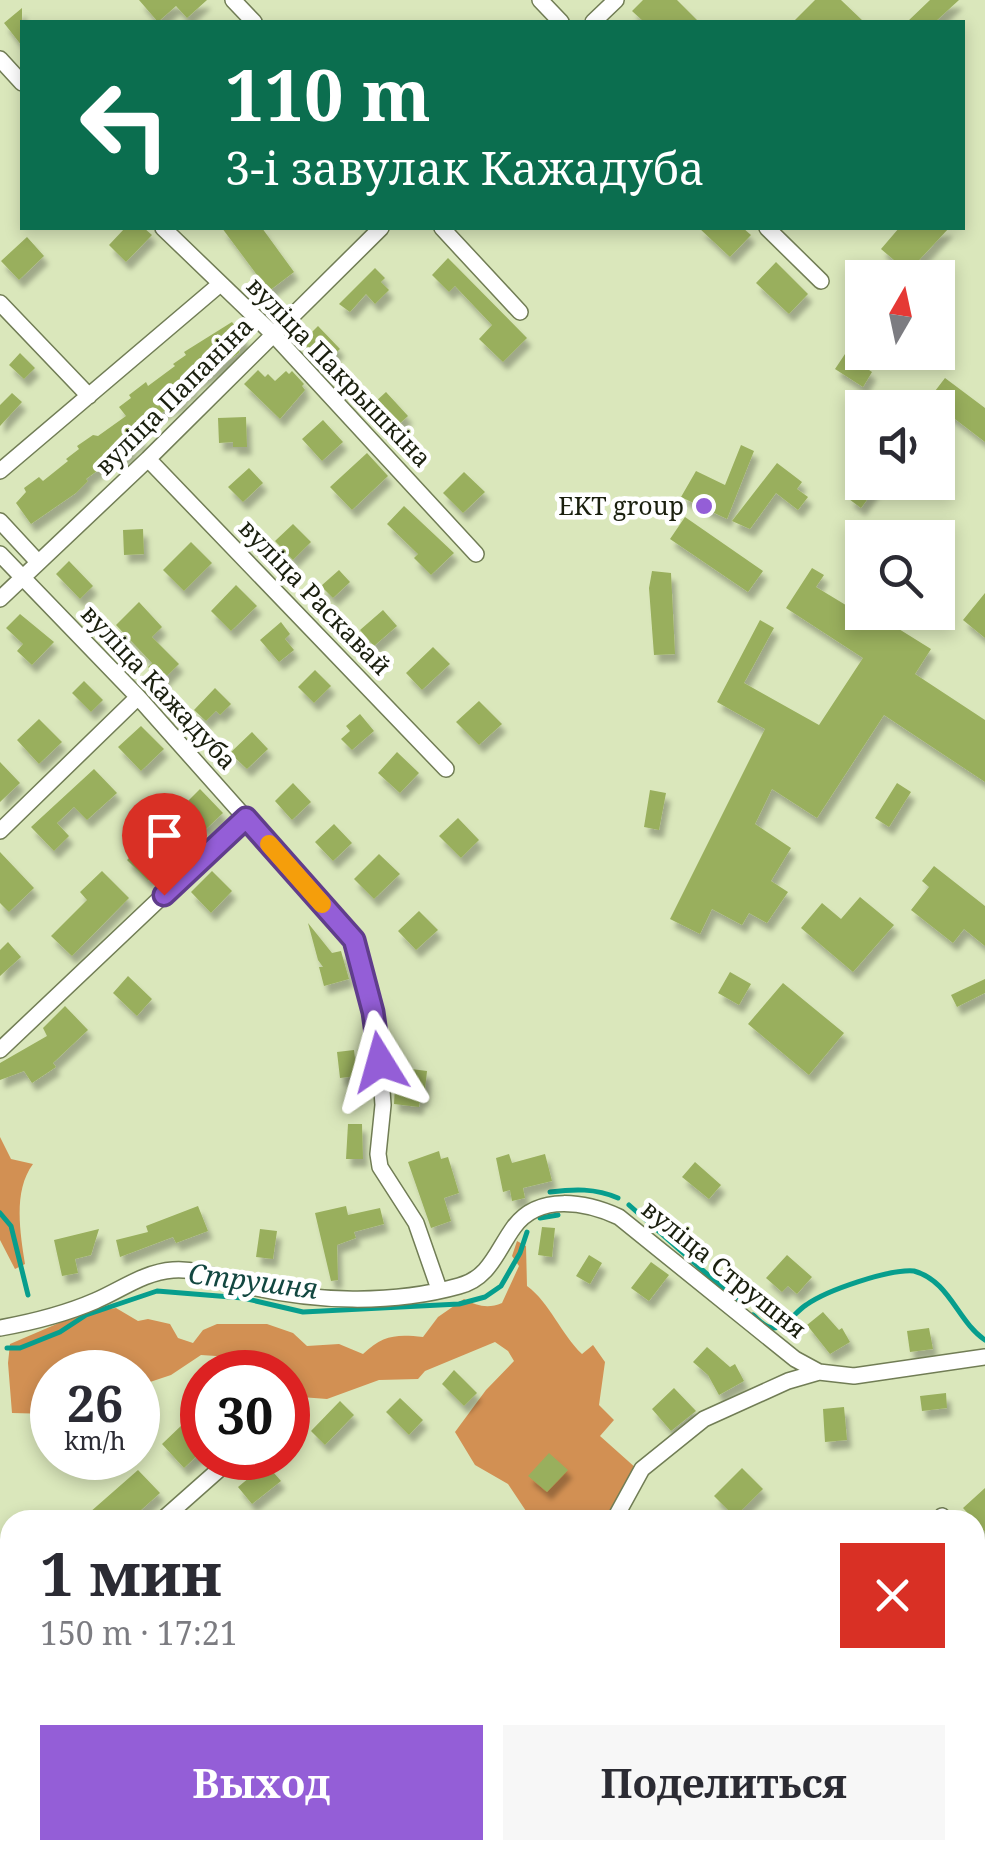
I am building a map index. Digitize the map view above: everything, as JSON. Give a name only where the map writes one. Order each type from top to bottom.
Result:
[{"type":"street","points":[[233,0],[252,20]]},
{"type":"street","points":[[540,0],[560,20]]},
{"type":"street","points":[[595,20],[616,0]]},
{"type":"street","points":[[0,59],[20,82]]},
{"type":"street","name":"вуліца Пакрышкіна","points":[[165,230],[273,334],[476,554]]},
{"type":"street","name":"вуліца Папаніна","points":[[0,599],[379,230]]},
{"type":"street","points":[[444,230],[520,312]]},
{"type":"street","points":[[768,230],[820,281]]},
{"type":"street","points":[[0,472],[220,285]]},
{"type":"street","points":[[0,303],[89,396]]},
{"type":"street","name":"вуліца Раскавай","points":[[148,459],[446,768]]},
{"type":"street","points":[[0,520],[38,562]]},
{"type":"street","name":"вуліца Кажадуба","points":[[0,554],[138,697],[354,940],[373,1012],[380,1062],[380,1167],[416,1223],[439,1290]]},
{"type":"street","points":[[0,831],[138,697]]},
{"type":"street","points":[[0,1050],[246,818]]},
{"type":"street","name":"вуліца Струшня","points":[[0,1328],[54,1316],[153,1274],[174,1270],[202,1272],[301,1296],[342,1300],[460,1286],[482,1276],[516,1224],[534,1209],[547,1205],[594,1206],[618,1216],[795,1358],[819,1372]]},
{"type":"street","points":[[619,1510],[642,1469],[704,1419],[788,1381],[819,1372],[854,1376],[985,1357]]},
{"type":"street","points":[[173,1510],[207,1480]]},
{"type":"shaded area","points":[[0,1137],[11,1159],[33,1164],[20,1199],[25,1264],[15,1269],[0,1240]]},
{"type":"shaded area","points":[[517,1241],[526,1246],[527,1286],[582,1354],[593,1345],[605,1362],[599,1405],[614,1420],[600,1436],[637,1469],[610,1510],[525,1510],[508,1484],[475,1465],[455,1432],[486,1390],[514,1361],[495,1342],[425,1371],[418,1379],[379,1380],[327,1399],[310,1398],[310,1350],[180,1350],[180,1369],[160,1379],[160,1350],[30,1350],[30,1413],[12,1413],[10,1344],[80,1314],[116,1308],[138,1321],[170,1324],[178,1338],[193,1343],[203,1330],[217,1324],[267,1324],[293,1333],[307,1346],[339,1344],[363,1354],[390,1337],[423,1337],[438,1317],[464,1299],[483,1306],[502,1303],[519,1266],[512,1256]]},
{"type":"building","points":[[139,0],[207,0],[187,18],[176,6],[156,20]]},
{"type":"building","points":[[643,0],[677,0],[697,20],[642,20],[632,11]]},
{"type":"building","points":[[815,0],[841,0],[862,20],[795,20]]},
{"type":"building","points":[[930,0],[959,0],[937,20],[909,20]]},
{"type":"building","points":[[22,8],[20,43],[4,23]]},
{"type":"building","points":[[123,230],[146,230],[152,235],[126,262],[109,245]]},
{"type":"building","points":[[223,230],[263,230],[294,272],[269,291]]},
{"type":"building","points":[[701,230],[745,230],[751,235],[730,257]]},
{"type":"building","points":[[897,230],[947,230],[919,260],[894,260],[881,249]]},
{"type":"building","points":[[27,237],[44,256],[19,280],[1,261]]},
{"type":"building","points":[[448,258],[527,338],[503,362],[479,339],[492,325],[455,286],[449,292],[432,275]]},
{"type":"building","points":[[776,262],[808,294],[789,314],[756,283]]},
{"type":"building","points":[[375,268],[385,278],[381,282],[389,290],[375,304],[366,294],[350,312],[339,304]]},
{"type":"building","points":[[232,322],[247,342],[239,353],[192,385],[194,388],[182,396],[184,399],[135,429],[142,439],[130,448],[132,451],[119,460],[116,457],[86,479],[76,493],[31,524],[16,503],[26,492],[24,488],[39,477],[43,481],[68,461],[79,449],[77,446],[126,416],[119,407],[131,398],[129,395],[146,382],[148,386],[175,366],[186,355],[184,352]]},
{"type":"building","points":[[318,326],[340,349],[320,368],[300,344]]},
{"type":"building","points":[[20,353],[35,368],[24,379],[9,365]]},
{"type":"building","points":[[845,354],[845,370],[872,372],[863,387],[835,369]]},
{"type":"building","points":[[258,370],[275,381],[286,371],[292,371],[304,384],[305,390],[280,419],[244,384]]},
{"type":"building","points":[[945,378],[985,408],[985,442],[955,419],[955,390],[936,390]]},
{"type":"building","points":[[386,392],[408,416],[397,426],[375,402]]},
{"type":"building","points":[[12,393],[22,402],[0,426],[0,405]]},
{"type":"building","points":[[246,417],[247,447],[219,443],[218,418]]},
{"type":"building","points":[[323,420],[343,442],[322,461],[302,439]]},
{"type":"building","points":[[741,445],[754,451],[727,519],[681,497],[696,471],[725,485]]},
{"type":"building","points":[[367,453],[388,476],[352,510],[330,487]]},
{"type":"building","points":[[777,463],[802,482],[797,489],[808,497],[798,510],[776,493],[750,529],[732,521]]},
{"type":"building","points":[[249,468],[263,483],[243,502],[228,487]]},
{"type":"building","points":[[464,472],[485,492],[463,513],[443,493]]},
{"type":"building","points":[[850,500],[867,500],[861,508]]},
{"type":"building","points":[[404,506],[454,553],[431,575],[414,558],[418,554],[387,524]]},
{"type":"building","points":[[685,517],[763,571],[748,592],[670,539]]},
{"type":"building","points":[[293,524],[311,542],[293,560],[275,541]]},
{"type":"building","points":[[143,529],[144,554],[124,555],[123,530]]},
{"type":"building","points":[[191,542],[212,563],[184,591],[163,570]]},
{"type":"building","points":[[69,561],[93,586],[80,599],[56,574]]},
{"type":"building","points":[[812,568],[824,575],[816,587],[845,605],[845,630],[900,630],[931,649],[915,674],[985,720],[985,782],[884,715],[817,818],[772,789],[755,824],[791,848],[771,881],[788,892],[767,923],[749,913],[742,925],[712,909],[700,934],[670,919],[765,729],[717,702],[760,620],[774,628],[744,683],[819,725],[863,658],[786,608]]},
{"type":"building","points":[[339,570],[350,582],[333,598],[321,586]]},
{"type":"building","points":[[652,571],[671,573],[675,654],[654,655],[649,588]]},
{"type":"building","points":[[236,585],[257,606],[231,631],[211,611]]},
{"type":"building","points":[[985,593],[985,638],[963,620]]},
{"type":"building","points":[[139,602],[162,627],[152,637],[179,664],[162,681],[148,667],[152,663],[116,625]]},
{"type":"building","points":[[383,610],[397,626],[374,646],[360,630]]},
{"type":"building","points":[[20,614],[54,642],[32,665],[17,651],[23,644],[6,628]]},
{"type":"building","points":[[281,622],[290,634],[285,639],[294,650],[279,662],[260,640]]},
{"type":"building","points":[[433,647],[450,664],[422,690],[406,673]]},
{"type":"building","points":[[315,670],[331,686],[314,703],[298,687]]},
{"type":"building","points":[[84,681],[103,700],[91,712],[72,693]]},
{"type":"building","points":[[215,688],[231,704],[206,721],[194,710]]},
{"type":"building","points":[[479,701],[502,724],[479,745],[456,722]]},
{"type":"building","points":[[360,714],[374,731],[352,750],[341,739],[350,731],[346,726]]},
{"type":"building","points":[[39,719],[62,742],[39,764],[17,740]]},
{"type":"building","points":[[141,726],[164,749],[141,771],[118,747]]},
{"type":"building","points":[[252,732],[268,749],[247,769],[230,753]]},
{"type":"building","points":[[397,752],[419,773],[400,793],[378,773]]},
{"type":"building","points":[[0,762],[20,783],[0,802]]},
{"type":"building","points":[[94,769],[117,793],[87,820],[74,807],[57,823],[69,836],[54,851],[31,827]]},
{"type":"building","points":[[293,783],[311,802],[292,820],[275,801]]},
{"type":"building","points":[[897,783],[911,792],[889,827],[875,818]]},
{"type":"building","points":[[200,789],[223,813],[205,830],[182,807]]},
{"type":"building","points":[[650,790],[666,793],[659,830],[644,827]]},
{"type":"building","points":[[458,818],[479,840],[461,858],[439,836]]},
{"type":"building","points":[[334,824],[352,843],[333,861],[315,842]]},
{"type":"building","points":[[141,846],[161,867],[148,881],[127,860]]},
{"type":"building","points":[[0,852],[34,888],[9,912],[0,903]]},
{"type":"building","points":[[379,854],[400,874],[374,899],[354,879]]},
{"type":"building","points":[[934,866],[985,906],[985,946],[964,929],[953,943],[911,910],[929,887],[922,881]]},
{"type":"building","points":[[102,871],[129,898],[72,956],[51,936],[87,900],[80,892]]},
{"type":"building","points":[[212,871],[232,891],[211,913],[191,892]]},
{"type":"building","points":[[860,897],[894,925],[853,972],[801,928],[822,903],[841,919]]},
{"type":"building","points":[[419,911],[438,930],[416,950],[398,931]]},
{"type":"building","points":[[308,923],[332,953],[341,951],[349,979],[324,986],[319,967],[323,967]]},
{"type":"building","points":[[8,942],[21,957],[0,976],[0,950]]},
{"type":"building","points":[[730,972],[751,984],[739,1005],[718,993]]},
{"type":"building","points":[[128,976],[152,999],[137,1016],[113,993]]},
{"type":"building","points":[[985,979],[985,993],[957,1007],[951,995]]},
{"type":"building","points":[[783,983],[844,1033],[809,1075],[748,1024]]},
{"type":"building","points":[[65,1006],[88,1030],[53,1063],[56,1067],[32,1083],[24,1071],[0,1080],[0,1063],[47,1036],[43,1028]]},
{"type":"building","points":[[354,1050],[357,1076],[340,1078],[337,1052]]},
{"type":"building","points":[[396,1067],[427,1071],[424,1099],[420,1099],[419,1107],[394,1104]]},
{"type":"building","points":[[348,1124],[362,1124],[363,1159],[346,1159]]},
{"type":"building","points":[[439,1151],[441,1159],[448,1157],[459,1193],[444,1198],[451,1221],[431,1228],[408,1162]]},
{"type":"building","points":[[509,1154],[512,1163],[545,1154],[552,1181],[523,1188],[525,1198],[512,1201],[510,1190],[503,1192],[496,1158]]},
{"type":"building","points":[[695,1162],[721,1185],[709,1199],[682,1177]]},
{"type":"building","points":[[198,1206],[208,1231],[176,1243],[173,1237],[120,1257],[116,1240],[148,1232],[146,1226]]},
{"type":"building","points":[[346,1206],[348,1215],[380,1208],[384,1224],[354,1232],[356,1238],[337,1245],[338,1280],[331,1281],[315,1213]]},
{"type":"building","points":[[542,1227],[555,1228],[552,1257],[538,1255]]},
{"type":"building","points":[[99,1229],[91,1255],[75,1259],[78,1273],[62,1276],[54,1240]]},
{"type":"building","points":[[260,1229],[277,1231],[273,1259],[256,1257]]},
{"type":"building","points":[[589,1255],[602,1263],[590,1284],[576,1276]]},
{"type":"building","points":[[787,1255],[812,1277],[797,1294],[788,1286],[782,1292],[766,1278]]},
{"type":"building","points":[[651,1262],[669,1275],[649,1301],[631,1288]]},
{"type":"building","points":[[823,1312],[839,1330],[842,1328],[850,1342],[830,1354],[807,1325]]},
{"type":"building","points":[[929,1328],[933,1349],[910,1352],[907,1331]]},
{"type":"building","points":[[707,1347],[730,1367],[735,1364],[744,1381],[719,1395],[708,1375],[693,1362]]},
{"type":"building","points":[[454,1370],[477,1393],[464,1406],[442,1384]]},
{"type":"building","points":[[674,1388],[696,1411],[671,1431],[652,1409]]},
{"type":"building","points":[[946,1393],[947,1408],[922,1411],[920,1396]]},
{"type":"building","points":[[400,1398],[423,1420],[409,1435],[386,1412]]},
{"type":"building","points":[[340,1401],[354,1415],[325,1445],[311,1431]]},
{"type":"building","points":[[844,1407],[847,1440],[825,1442],[823,1409]]},
{"type":"building","points":[[180,1427],[180,1464],[162,1444]]},
{"type":"building","points":[[549,1453],[568,1470],[547,1492],[528,1476]]},
{"type":"building","points":[[742,1468],[763,1489],[742,1510],[728,1510],[714,1496]]},
{"type":"building","points":[[127,1480],[148,1480],[160,1493],[141,1510],[92,1510]]},
{"type":"building","points":[[247,1480],[281,1481],[252,1504],[238,1487]]},
{"type":"building","points":[[985,1488],[985,1510],[963,1508]]},
{"type":"waterway","name":"Струшня","points":[[550,1192],[584,1190],[618,1198]]},
{"type":"waterway","name":"Струшня","points":[[629,1205],[742,1305]]},
{"type":"waterway","points":[[0,1213],[11,1226],[28,1295]]},
{"type":"waterway","name":"Струшня","points":[[540,1218],[558,1215]]},
{"type":"waterway","name":"Струшня","points":[[7,1348],[20,1348],[60,1332],[86,1315],[157,1291],[243,1298],[303,1312],[459,1304],[485,1297],[501,1286],[527,1232]]},
{"type":"waterway","name":"Струшня","points":[[753,1315],[767,1327],[778,1327],[828,1293],[874,1277],[914,1271],[936,1283],[985,1340]]},
{"type":"slow traffic","points":[[269,844],[322,904]]},
{"type":"place","name":"EKT group","points":[[704,506]]},
{"type":"route","points":[[164,895],[246,818],[354,940],[373,1012],[380,1062]]}]
